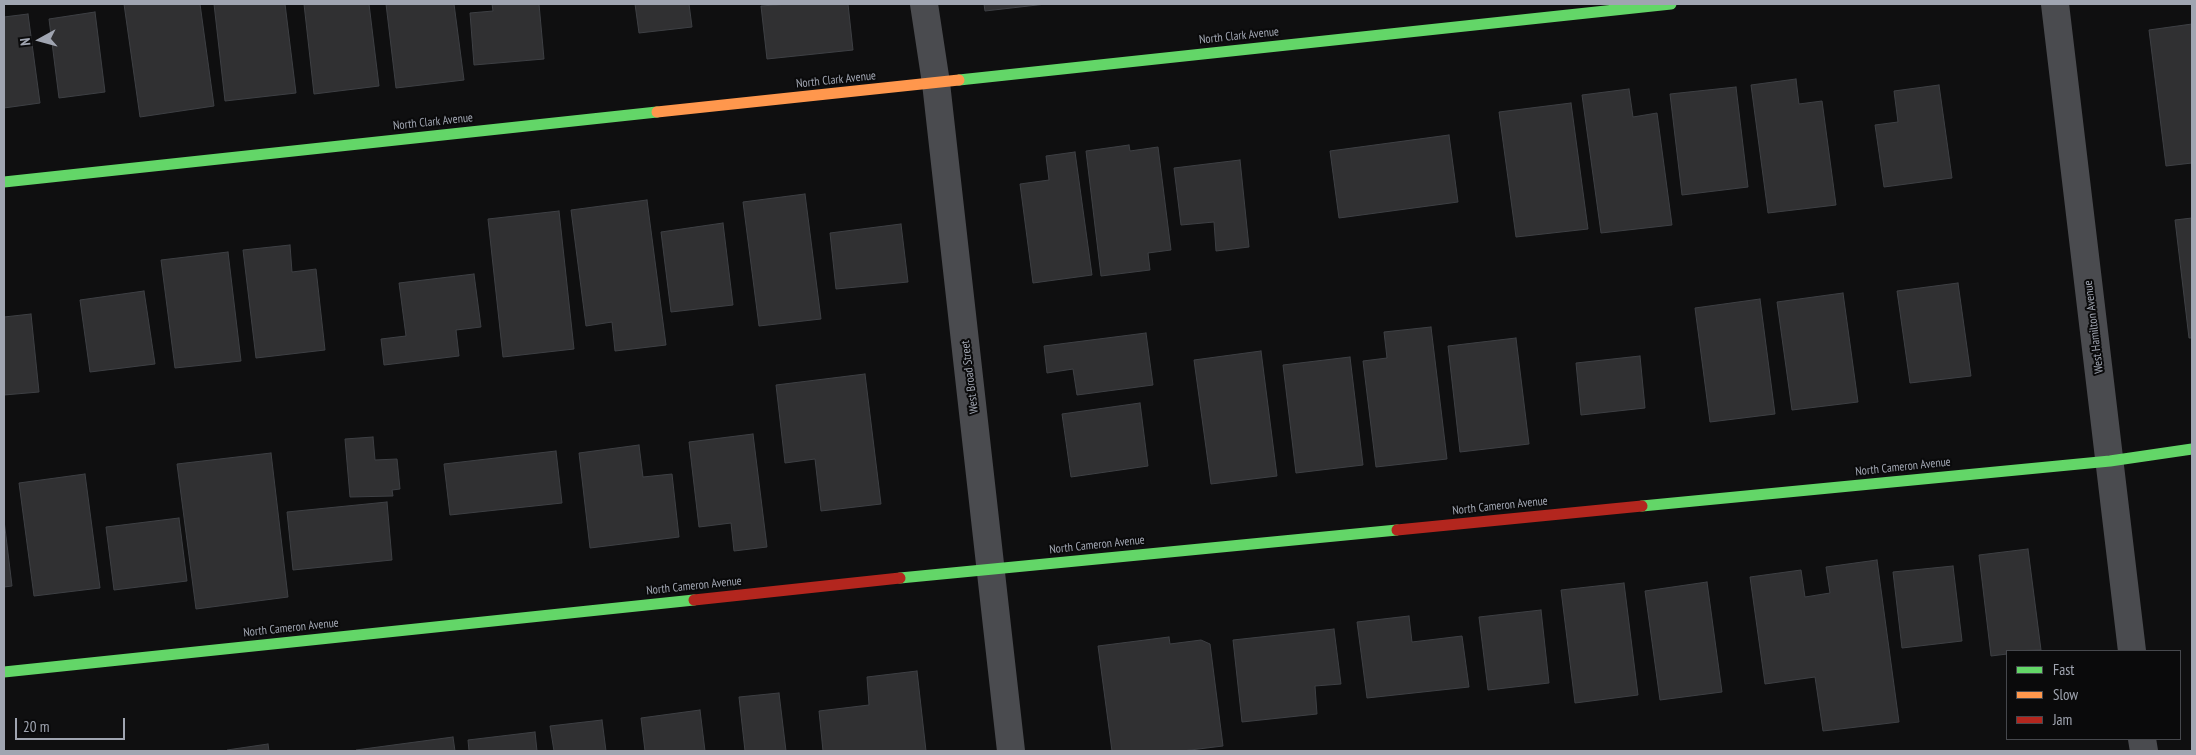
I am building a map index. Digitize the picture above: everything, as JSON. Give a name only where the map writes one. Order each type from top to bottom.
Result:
[{"type":"street","name":"West Broad Street","points":[[924,4],[936,83],[1011,751]]},
{"type":"street","name":"North Clark Avenue","points":[[4,182],[1671,4]]},
{"type":"street","name":"West Hamilton Avenue","points":[[2055,4],[2132,650]]},
{"type":"street","name":"North Cameron Avenue","points":[[4,672],[992,569],[2110,461],[2192,449]]},
{"type":"building","points":[[124,4],[200,4],[214,106],[140,117]]},
{"type":"building","points":[[214,4],[285,4],[296,93],[225,101]]},
{"type":"building","points":[[304,4],[369,4],[379,86],[314,94]]},
{"type":"building","points":[[386,4],[454,4],[464,80],[396,88]]},
{"type":"building","points":[[492,4],[539,4],[544,59],[474,65],[470,13],[493,11]]},
{"type":"building","points":[[635,4],[689,4],[692,27],[639,33]]},
{"type":"building","points":[[848,4],[853,50],[767,59],[761,6]]},
{"type":"building","points":[[984,4],[1046,4],[985,11]]},
{"type":"building","points":[[95,12],[105,92],[59,98],[49,19]]},
{"type":"building","points":[[28,14],[40,103],[4,108],[4,17]]},
{"type":"building","points":[[2192,24],[2192,163],[2166,166],[2149,30]]},
{"type":"building","points":[[1796,79],[1799,104],[1822,101],[1836,205],[1768,213],[1751,85]]},
{"type":"building","points":[[1939,85],[1952,178],[1884,187],[1875,125],[1898,122],[1894,91]]},
{"type":"building","points":[[1736,87],[1748,187],[1682,195],[1670,94]]},
{"type":"building","points":[[1629,89],[1633,117],[1657,113],[1672,225],[1601,233],[1582,95]]},
{"type":"building","points":[[1571,103],[1588,229],[1516,237],[1499,112]]},
{"type":"building","points":[[1449,135],[1458,202],[1339,218],[1330,151]]},
{"type":"building","points":[[1129,145],[1130,151],[1158,147],[1171,250],[1148,253],[1150,270],[1101,276],[1086,151]]},
{"type":"building","points":[[1075,152],[1092,275],[1033,283],[1020,184],[1049,180],[1046,156]]},
{"type":"building","points":[[1240,160],[1249,247],[1216,251],[1214,222],[1181,225],[1174,168]]},
{"type":"building","points":[[805,194],[821,319],[759,326],[743,202]]},
{"type":"building","points":[[647,200],[666,345],[615,351],[612,322],[586,326],[571,210]]},
{"type":"building","points":[[559,211],[574,349],[503,357],[488,219]]},
{"type":"building","points":[[2192,218],[2192,338],[2189,338],[2175,220]]},
{"type":"building","points":[[723,223],[733,305],[671,312],[661,232]]},
{"type":"building","points":[[901,224],[908,282],[836,289],[830,233]]},
{"type":"building","points":[[290,245],[292,272],[316,269],[325,350],[256,358],[243,250]]},
{"type":"building","points":[[228,252],[241,361],[175,368],[161,260]]},
{"type":"building","points":[[474,274],[481,327],[456,330],[459,356],[384,365],[381,339],[406,336],[399,283]]},
{"type":"building","points":[[1958,283],[1971,376],[1910,383],[1897,291]]},
{"type":"building","points":[[144,291],[155,364],[90,372],[80,300]]},
{"type":"building","points":[[1843,293],[1858,402],[1792,410],[1777,302]]},
{"type":"building","points":[[1760,299],[1775,414],[1710,422],[1695,308]]},
{"type":"building","points":[[31,314],[39,392],[4,395],[4,317]]},
{"type":"building","points":[[1431,327],[1447,459],[1376,467],[1363,361],[1387,358],[1384,332]]},
{"type":"building","points":[[1146,333],[1153,385],[1077,395],[1073,369],[1047,373],[1044,346]]},
{"type":"building","points":[[1516,338],[1529,444],[1460,452],[1448,346]]},
{"type":"building","points":[[1261,351],[1277,476],[1211,484],[1194,360]]},
{"type":"building","points":[[1640,356],[1645,408],[1581,415],[1576,363]]},
{"type":"building","points":[[1350,357],[1363,465],[1296,473],[1283,365]]},
{"type":"building","points":[[865,374],[881,504],[821,511],[815,459],[785,463],[776,385]]},
{"type":"building","points":[[1140,403],[1148,466],[1071,477],[1062,414]]},
{"type":"building","points":[[753,434],[767,547],[734,551],[731,523],[699,527],[689,442]]},
{"type":"building","points":[[373,437],[375,460],[397,459],[400,489],[392,490],[393,496],[350,497],[345,439]]},
{"type":"building","points":[[639,445],[643,477],[672,474],[679,537],[590,548],[579,453]]},
{"type":"building","points":[[556,451],[562,503],[450,515],[444,464]]},
{"type":"building","points":[[271,453],[288,597],[196,609],[177,464]]},
{"type":"building","points":[[85,474],[100,588],[34,596],[19,483]]},
{"type":"building","points":[[387,502],[392,560],[293,570],[287,512]]},
{"type":"building","points":[[179,518],[187,581],[114,590],[106,527]]},
{"type":"building","points":[[4,520],[12,586],[4,587]]},
{"type":"building","points":[[2028,549],[2041,650],[2006,650],[2006,654],[1991,656],[1979,555]]},
{"type":"building","points":[[1877,560],[1899,722],[1823,731],[1815,677],[1765,684],[1750,577],[1801,570],[1805,597],[1830,593],[1826,567]]},
{"type":"building","points":[[1953,566],[1962,641],[1902,648],[1893,572]]},
{"type":"building","points":[[1707,582],[1722,692],[1660,700],[1645,591]]},
{"type":"building","points":[[1624,583],[1638,695],[1575,703],[1561,590]]},
{"type":"building","points":[[1541,610],[1549,683],[1488,690],[1479,617]]},
{"type":"building","points":[[1409,616],[1412,642],[1462,636],[1469,687],[1367,698],[1357,622]]},
{"type":"building","points":[[1334,629],[1341,684],[1315,686],[1317,714],[1242,722],[1233,640]]},
{"type":"building","points":[[1169,637],[1170,644],[1201,640],[1210,644],[1223,746],[1182,751],[1112,751],[1098,646]]},
{"type":"building","points":[[917,671],[926,751],[823,751],[819,711],[869,705],[867,677]]},
{"type":"building","points":[[779,693],[786,751],[745,751],[739,697]]},
{"type":"building","points":[[700,710],[705,751],[645,751],[641,718]]},
{"type":"building","points":[[602,720],[606,751],[554,751],[550,726]]},
{"type":"building","points":[[535,732],[537,751],[469,751],[468,740]]},
{"type":"building","points":[[453,737],[455,751],[356,751],[356,750]]},
{"type":"building","points":[[268,744],[269,751],[227,751],[227,750]]},
{"type":"traffic: fast","points":[[959,80],[1671,4]]},
{"type":"traffic: fast","points":[[4,182],[657,112]]},
{"type":"traffic: fast","points":[[1642,506],[2110,461],[2192,449]]},
{"type":"traffic: fast","points":[[900,578],[1397,530]]},
{"type":"traffic: fast","points":[[4,672],[694,600]]},
{"type":"traffic: slow","points":[[657,112],[959,80]]},
{"type":"traffic: jam","points":[[1397,530],[1642,506]]},
{"type":"traffic: jam","points":[[694,600],[900,578]]}]
